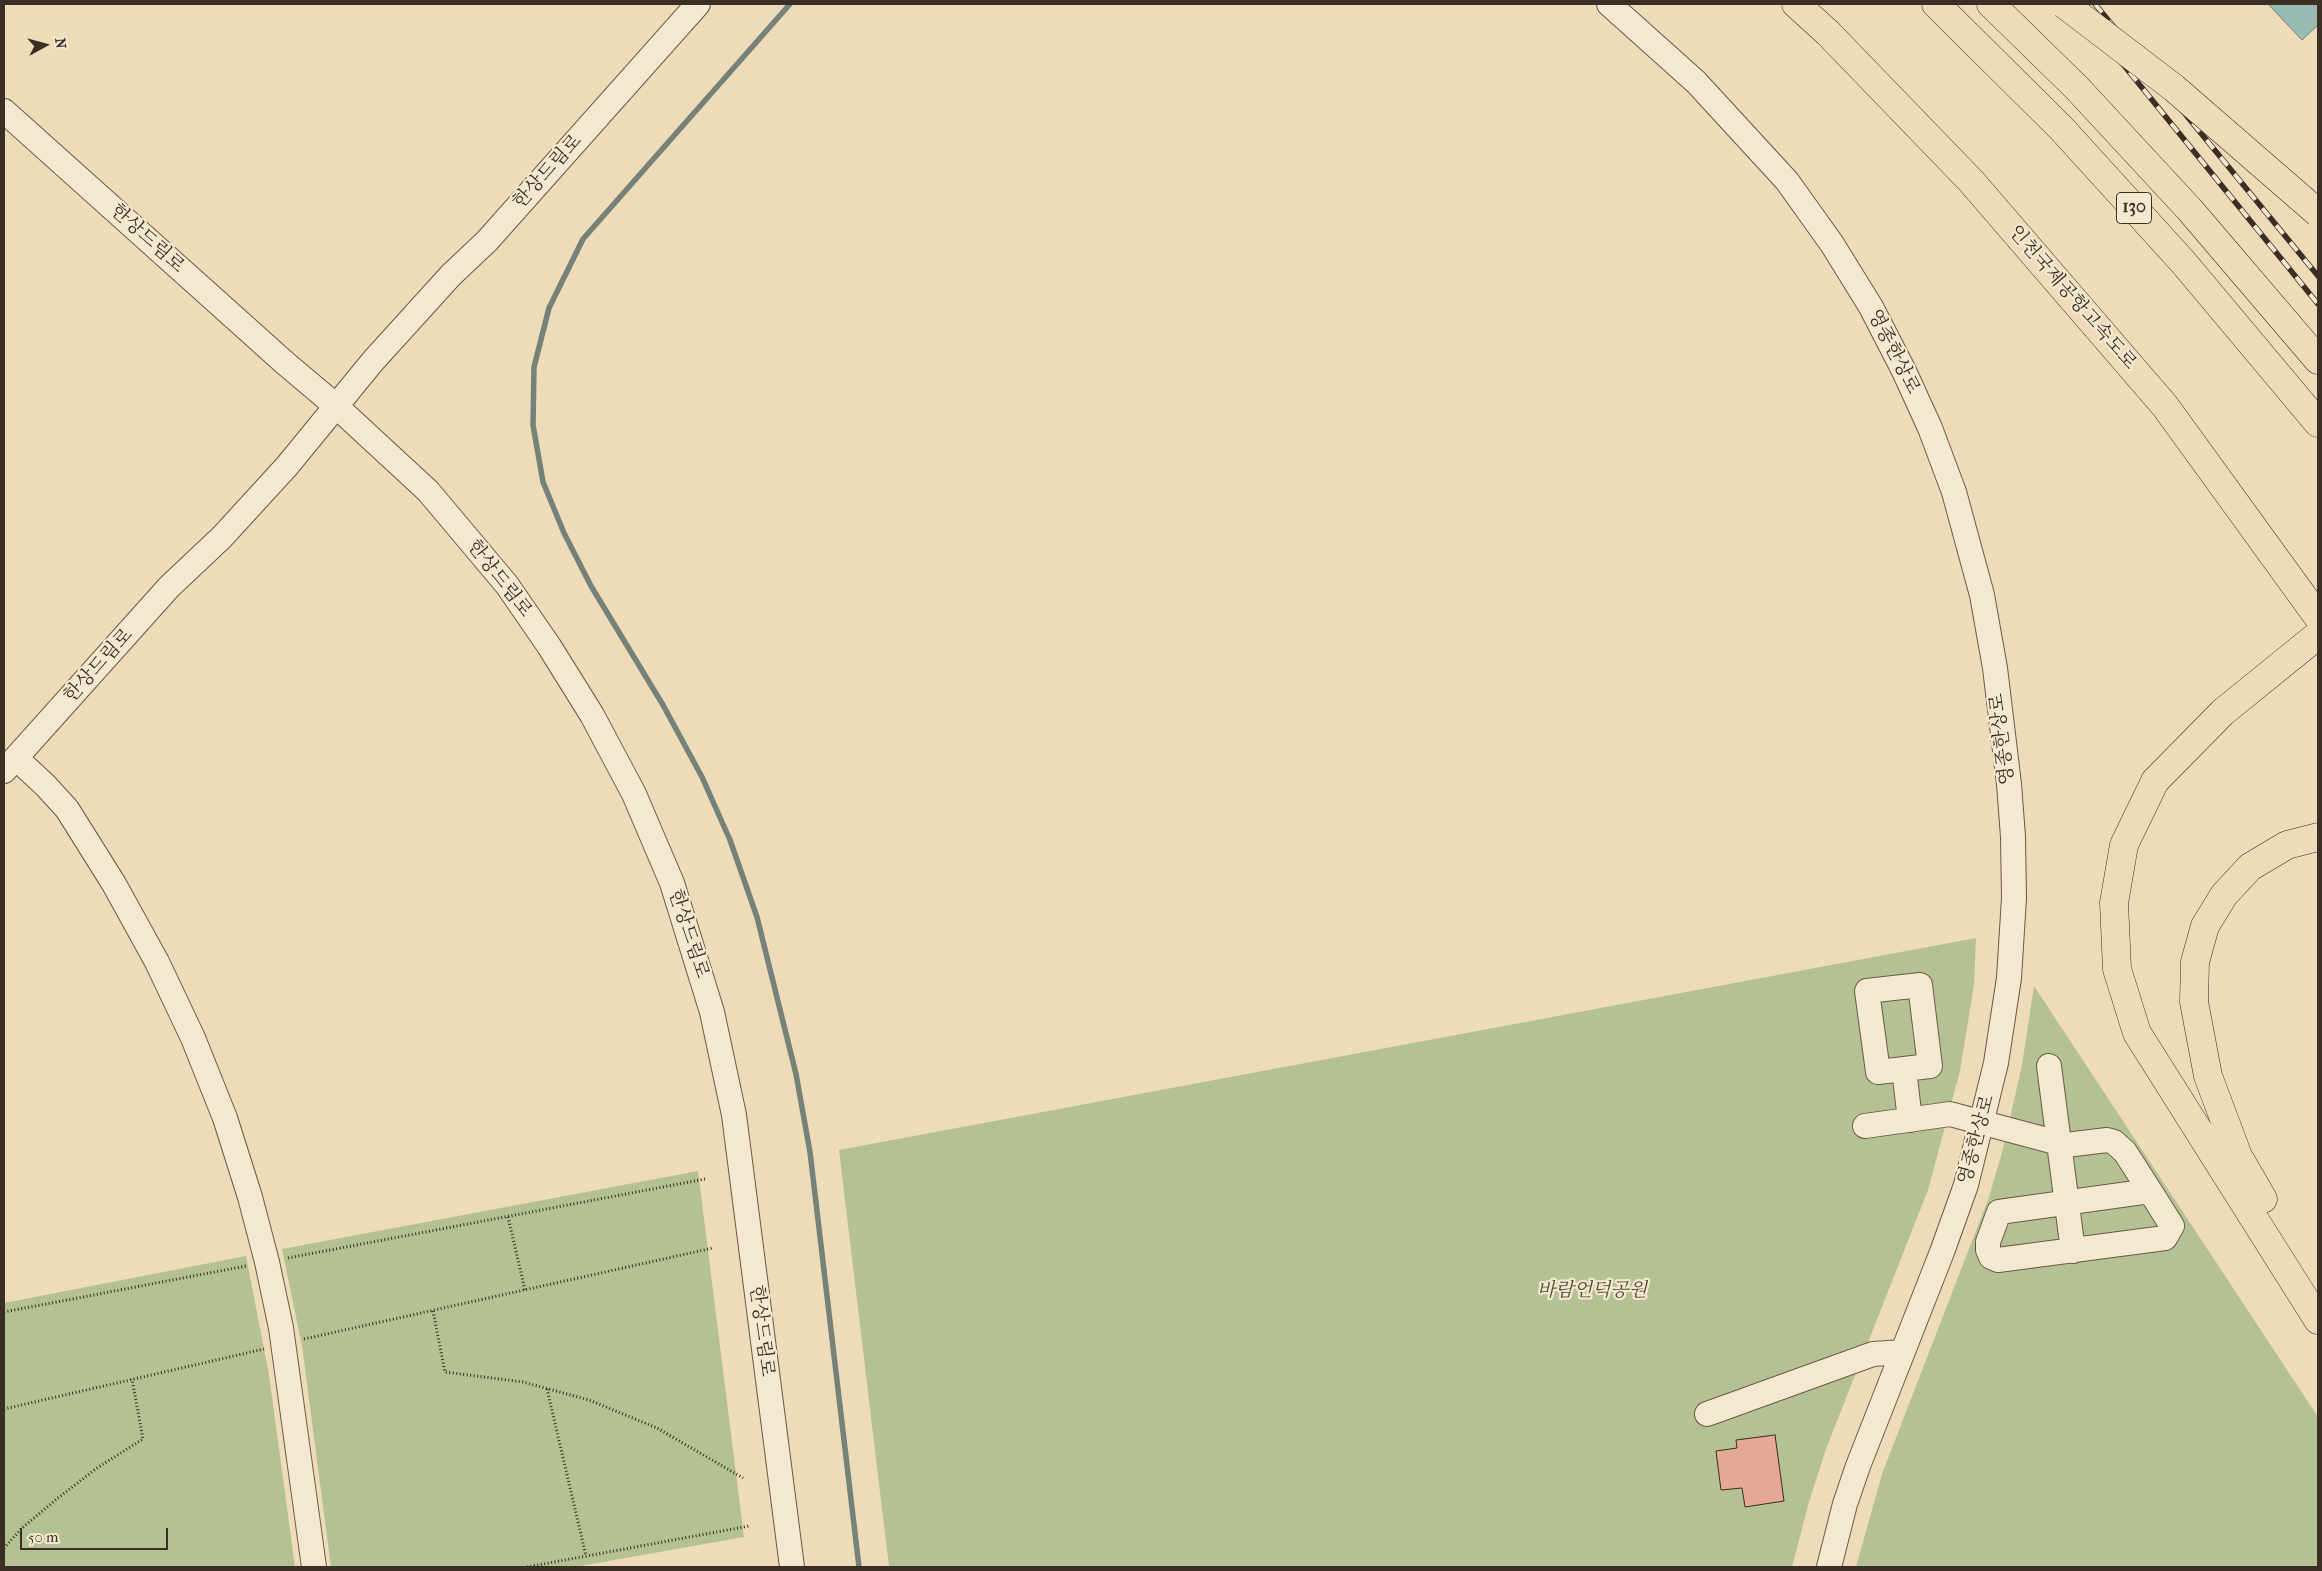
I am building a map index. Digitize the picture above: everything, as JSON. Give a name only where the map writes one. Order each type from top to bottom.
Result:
[{"type":"highway","name":"인천국제공항고속도로","points":[[1796,4],[1828,33],[1971,182],[2165,406],[2318,617]]},
{"type":"highway","name":"130","points":[[1936,4],[2062,129],[2183,262],[2318,423]]},
{"type":"highway","name":"130","points":[[1991,4],[2077,88],[2183,203],[2318,360]]},
{"type":"highway","points":[[2064,4],[2174,88],[2318,213]]},
{"type":"highway","points":[[2318,635],[2223,712],[2155,782],[2124,845],[2114,903],[2117,968],[2137,1032],[2318,1320]]},
{"type":"highway","points":[[2318,837],[2287,845],[2250,867],[2224,896],[2205,926],[2195,962],[2194,1002],[2208,1076],[2238,1156],[2269,1209],[2318,1284]]},
{"type":"street","name":"한상드림로","points":[[10,765],[169,587],[222,537],[287,466],[393,339],[451,275],[487,241],[698,4]]},
{"type":"street","name":"영종한상로","points":[[1609,4],[1696,82],[1787,181],[1832,244],[1871,308],[1904,371],[1930,428],[1954,492],[1982,595],[1995,668],[2013,837],[2014,898],[2009,978],[1996,1063],[1966,1185],[1845,1504],[1829,1567]]},
{"type":"street","name":"한상드림로","points":[[4,111],[285,363],[336,406],[428,492],[506,585],[544,638],[592,715],[634,794],[672,883],[712,1012],[734,1115],[792,1567]]},
{"type":"street","points":[[10,765],[46,786],[67,809],[114,884],[161,970],[193,1038],[225,1118],[253,1206],[267,1262],[280,1328],[314,1567]]},
{"type":"street","points":[[2049,1066],[2072,1250]]},
{"type":"street","points":[[1904,1069],[1910,1120]]},
{"type":"street","points":[[1866,1126],[1950,1114],[2059,1143],[2075,1145],[2107,1140],[2114,1142],[2125,1152],[2150,1191],[2172,1226],[2165,1238],[1998,1260],[1991,1257],[1988,1250],[1988,1242],[1999,1212],[2150,1191]]},
{"type":"street","points":[[1707,1414],[1873,1354],[1903,1352]]},
{"type":"path","points":[[284,1259],[705,1179]]},
{"type":"path","points":[[508,1216],[525,1290]]},
{"type":"path","points":[[297,1341],[713,1248]]},
{"type":"path","points":[[4,1312],[254,1265]]},
{"type":"path","points":[[433,1311],[445,1372],[488,1376],[589,1400],[622,1412],[686,1444],[743,1478]]},
{"type":"path","points":[[4,1409],[270,1348]]},
{"type":"path","points":[[4,1548],[22,1528],[58,1498],[97,1468],[143,1439],[132,1379]]},
{"type":"path","points":[[548,1389],[586,1556]]},
{"type":"path","points":[[527,1567],[749,1526]]},
{"type":"green space","name":"바람언덕공원","points":[[1976,938],[1974,985],[1960,1071],[1928,1190],[1826,1449],[1809,1502],[1792,1567],[889,1567],[839,1150]]},
{"type":"green space","points":[[2034,986],[2318,1417],[2318,1567],[1856,1567],[1882,1474],[1989,1197],[2003,1149],[2022,1065]]},
{"type":"green space","points":[[698,1171],[744,1537],[575,1567],[331,1567],[302,1346],[282,1249]]},
{"type":"green space","points":[[246,1256],[269,1375],[295,1567],[4,1567],[4,1303]]},
{"type":"water","points":[[2268,4],[2318,4],[2318,25],[2302,40]]},
{"type":"building","points":[[1775,1435],[1784,1501],[1745,1507],[1742,1488],[1721,1490],[1716,1451],[1737,1448],[1736,1440]]},
{"type":"waterway","points":[[790,4],[583,239],[549,308],[534,367],[533,425],[543,482],[564,533],[591,586],[663,705],[702,777],[730,840],[757,917],[796,1074],[810,1152],[859,1567]]},
{"type":"railway","points":[[2074,4],[2318,304]]},
{"type":"railway","points":[[2095,4],[2318,276]]}]
